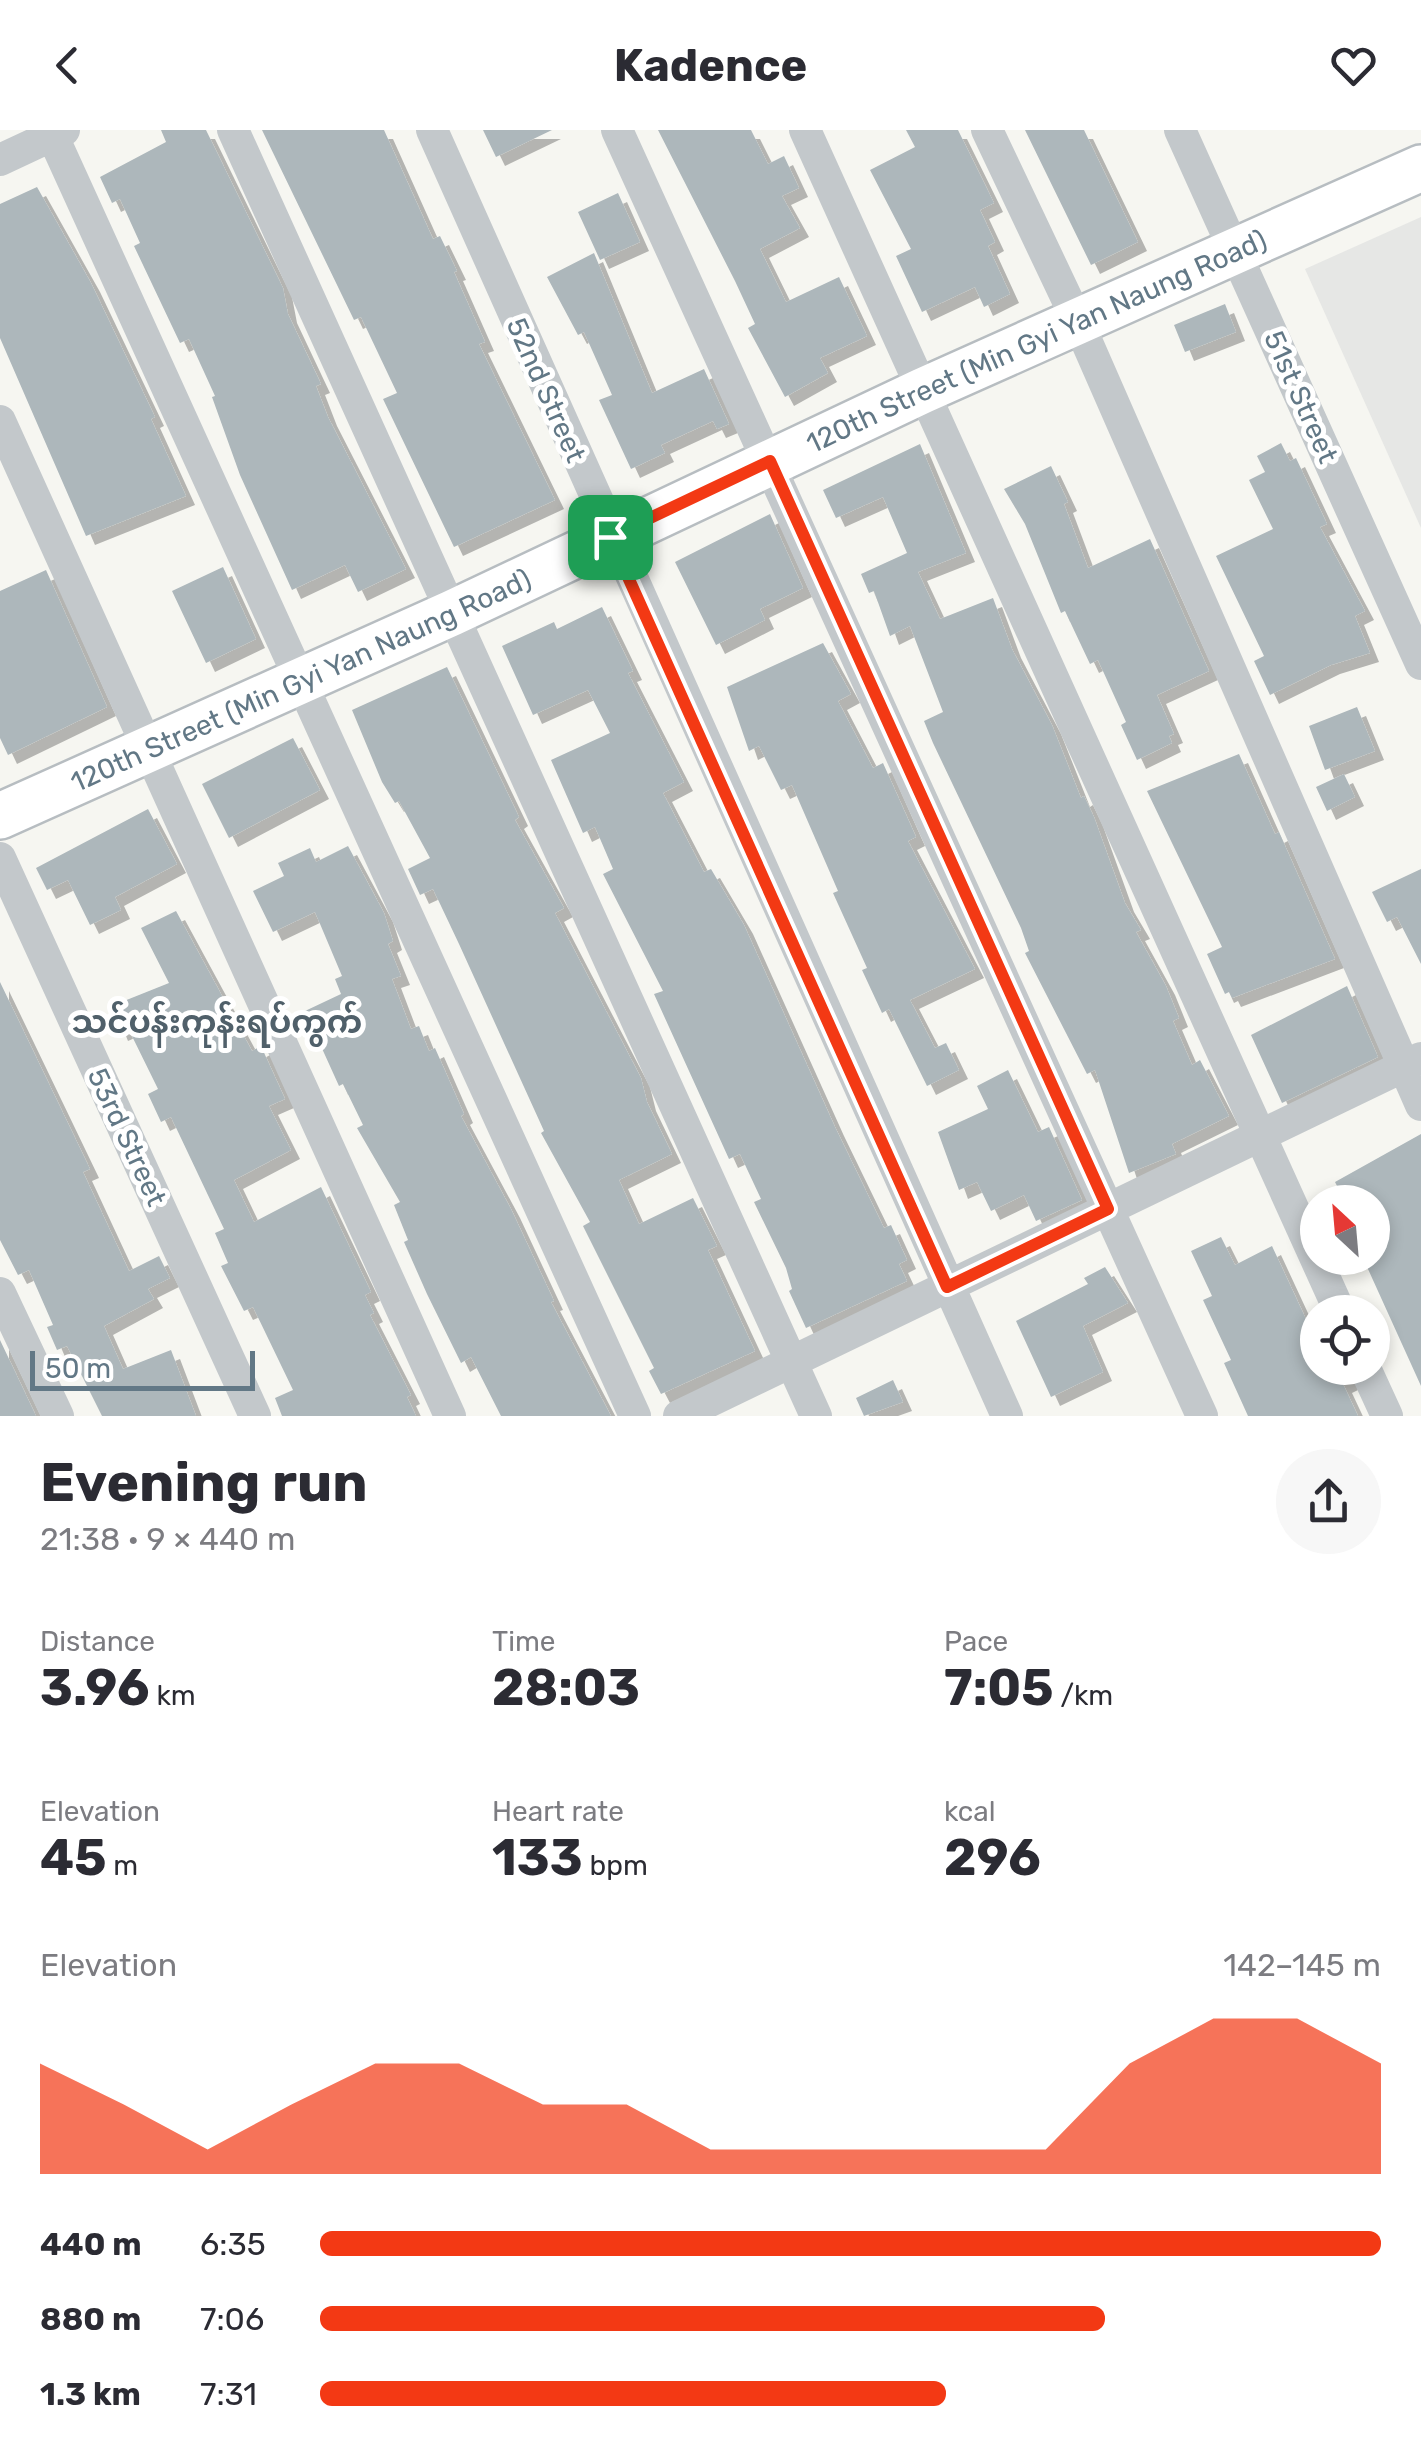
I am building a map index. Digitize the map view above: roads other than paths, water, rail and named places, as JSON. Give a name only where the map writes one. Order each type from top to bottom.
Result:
[{"type":"main road","name":"120th Street (Min Gyi Yan Naung Road)","points":[[0,816],[452,613],[922,391],[1421,168]]},
{"type":"street","points":[[233,130],[816,1416]]},
{"type":"street","name":"52nd Street","points":[[432,130],[610,537],[1007,1416]]},
{"type":"street","points":[[617,130],[1202,1416]]},
{"type":"street","points":[[805,130],[1332,1295]]},
{"type":"street","points":[[987,130],[1078,322],[1412,1062],[1421,1105]]},
{"type":"street","name":"51st Street","points":[[1180,130],[1421,664]]},
{"type":"street","points":[[0,160],[56,132],[635,1416]]},
{"type":"street","points":[[0,421],[450,1416]]},
{"type":"street","name":"53rd Street","points":[[0,858],[255,1416]]},
{"type":"street","points":[[679,1416],[1412,1062]]},
{"type":"street","points":[[0,1293],[58,1416]]},
{"type":"street","points":[[1373,1385],[1387,1416]]},
{"type":"district","name":"သင်ပန်းကုန်းရပ်ကွက်","points":[[217,1022]]}]
